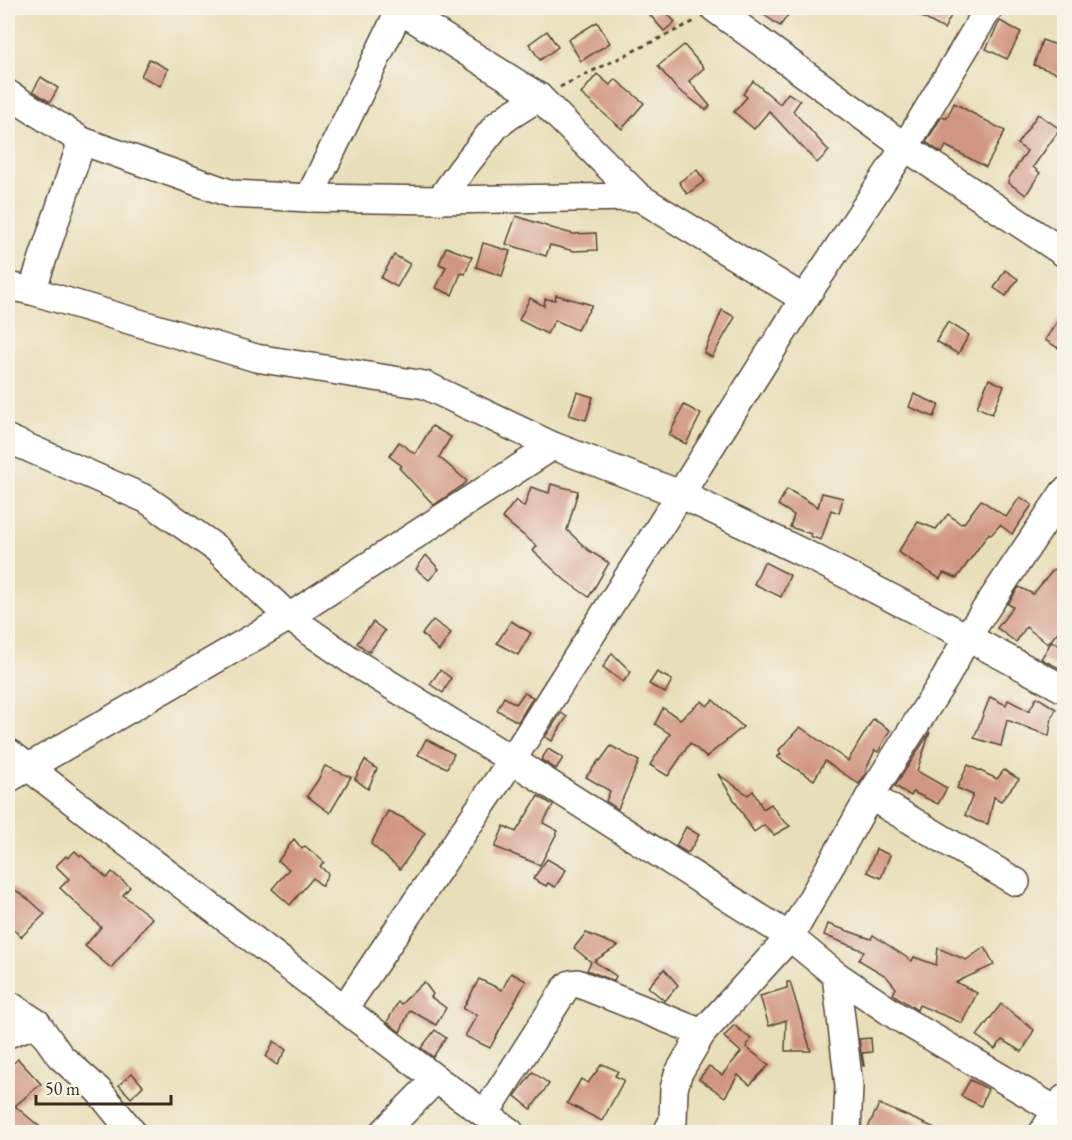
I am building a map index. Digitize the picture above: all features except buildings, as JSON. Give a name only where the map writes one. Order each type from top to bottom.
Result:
[{"type":"street","points":[[309,198],[398,8],[539,97],[639,197],[804,299]]},
{"type":"street","points":[[718,8],[905,147],[1065,253]]},
{"type":"street","points":[[345,1009],[512,760],[804,299],[905,147],[989,8]]},
{"type":"street","points":[[8,94],[82,141],[232,194],[440,200],[639,197]]},
{"type":"street","points":[[440,200],[496,126],[539,97]]},
{"type":"street","points":[[82,141],[20,288],[256,358],[425,385],[553,446],[680,494],[818,560],[1065,689]]},
{"type":"street","points":[[8,439],[146,499],[217,549],[289,616],[352,661],[790,937],[836,975],[898,1017],[1057,1114]]},
{"type":"street","points":[[510,1132],[14,766],[289,616],[553,446]]},
{"type":"street","points":[[667,1132],[673,1121],[674,1089],[678,1074],[702,1033],[790,937],[870,796],[946,678],[967,637],[1065,492]]},
{"type":"street","points":[[870,796],[1016,882]]},
{"type":"street","points":[[836,975],[849,1086],[847,1132]]},
{"type":"street","points":[[485,1114],[570,984],[577,983],[702,1033]]},
{"type":"street","points":[[8,1004],[37,1023],[60,1056],[98,1090],[132,1132]]},
{"type":"street","points":[[8,1034],[37,1023]]},
{"type":"street","points":[[384,1132],[436,1079]]},
{"type":"path","points":[[539,97],[718,8]]}]
